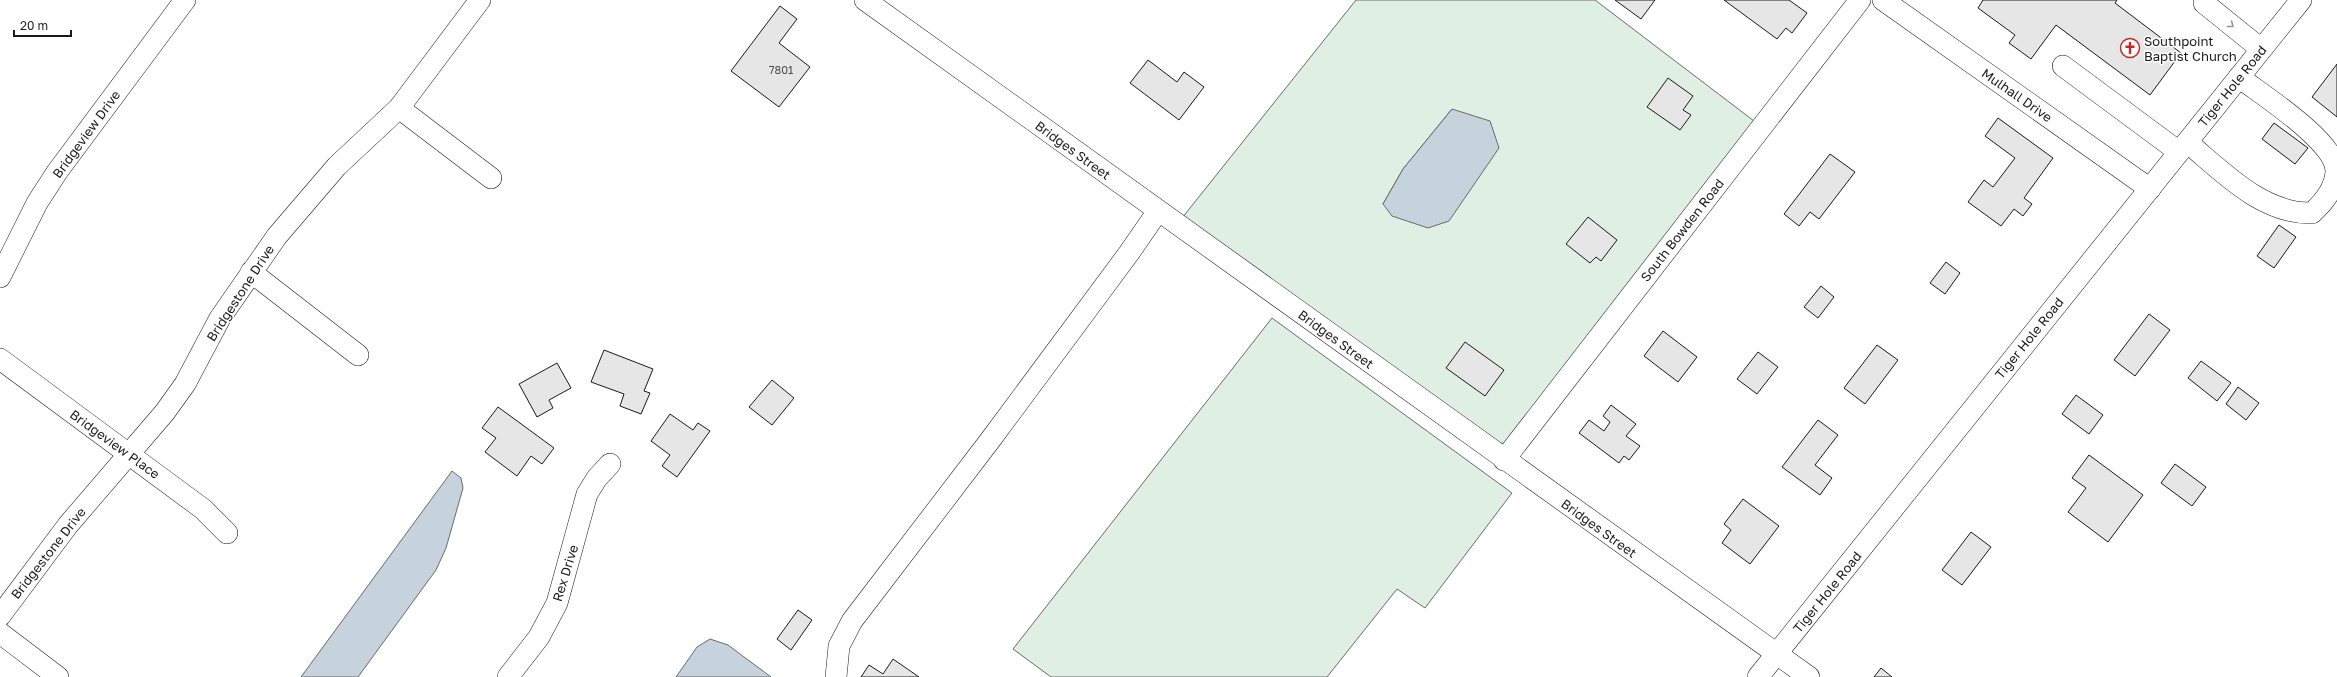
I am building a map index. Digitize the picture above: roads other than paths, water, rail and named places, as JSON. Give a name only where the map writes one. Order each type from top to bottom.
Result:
[{"type":"street","name":"Bridgeview Drive","points":[[0,277],[37,203],[57,172],[185,0]]},
{"type":"street","name":"Bridgestone Drive","points":[[0,616],[68,525],[129,454],[185,384],[220,318],[277,236],[337,166],[399,108],[480,0]]},
{"type":"street","name":"Bridges Street","points":[[865,0],[1504,460],[1753,638],[1777,653],[1808,677]]},
{"type":"street","name":"South Bowden Road","points":[[1504,460],[1860,0]]},
{"type":"street","name":"Mulhall Drive","points":[[1884,0],[2150,189]]},
{"type":"street","points":[[2206,0],[2204,3],[2262,49]]},
{"type":"street","name":"Tiger Hole Road","points":[[1758,677],[2301,0]]},
{"type":"street","points":[[2063,66],[2262,201],[2296,213],[2312,213],[2320,206],[2332,188],[2336,171],[2328,150],[2302,124],[2239,78]]},
{"type":"street","points":[[399,108],[491,178]]},
{"type":"street","points":[[836,677],[839,646],[852,620],[1091,304],[1145,231],[1158,210]]},
{"type":"street","points":[[251,272],[358,355]]},
{"type":"street","name":"Bridgeview Place","points":[[0,359],[203,509],[227,533]]},
{"type":"street","name":"Rex Drive","points":[[508,677],[539,637],[557,603],[587,494],[597,478],[610,464]]},
{"type":"street","points":[[0,633],[58,677]]},
{"type":"place","name":"Southpoint Baptist Church","points":[[2130,48]]}]
